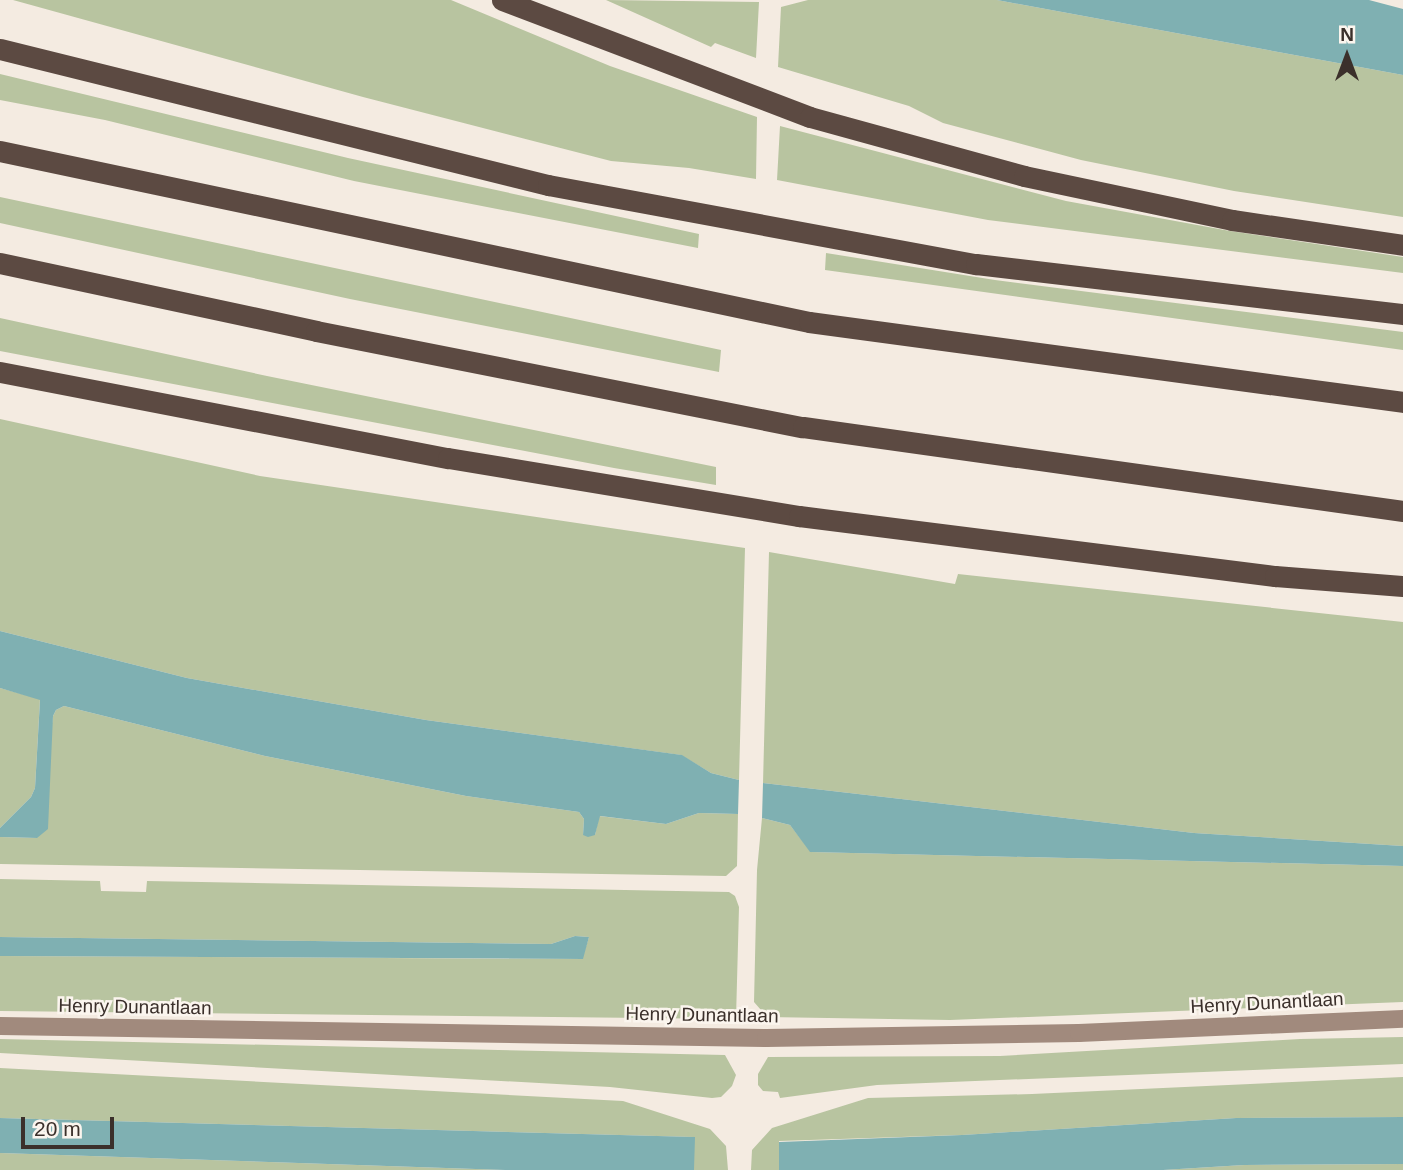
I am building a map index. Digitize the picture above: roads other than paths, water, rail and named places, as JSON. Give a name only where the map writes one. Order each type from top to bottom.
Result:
[{"type":"highway","points":[[502,0],[730,89],[810,117],[1024,176],[1232,220],[1403,245]]},
{"type":"highway","points":[[0,49],[548,185],[727,219],[976,264],[1403,314]]},
{"type":"highway","points":[[0,150],[723,306],[809,322],[1403,402]]},
{"type":"highway","points":[[0,264],[316,331],[803,427],[1403,511]]},
{"type":"highway","points":[[0,372],[448,458],[799,516],[1275,576],[1403,586]]},
{"type":"main road","name":"Henry Dunantlaan","points":[[0,1026],[766,1038],[1079,1033],[1403,1019]]},
{"type":"water","points":[[997,0],[1369,0],[1403,9],[1403,75]]},
{"type":"water","points":[[0,631],[187,678],[426,720],[682,755],[711,773],[739,780],[738,814],[699,813],[666,824],[600,816],[595,835],[588,837],[583,835],[584,819],[579,812],[466,796],[265,756],[64,706],[56,710],[53,716],[48,829],[37,838],[0,837],[0,828],[31,797],[35,788],[40,700],[0,688]]},
{"type":"water","points":[[763,783],[1194,833],[1403,846],[1403,866],[810,852],[790,825],[762,818]]},
{"type":"water","points":[[575,936],[589,937],[583,959],[0,956],[0,937],[551,944]]},
{"type":"water","points":[[1403,1117],[1403,1164],[1244,1165],[1163,1170],[779,1170],[779,1142],[962,1135],[1236,1118]]},
{"type":"water","points":[[0,1118],[695,1137],[694,1170],[505,1170],[0,1153]]}]
